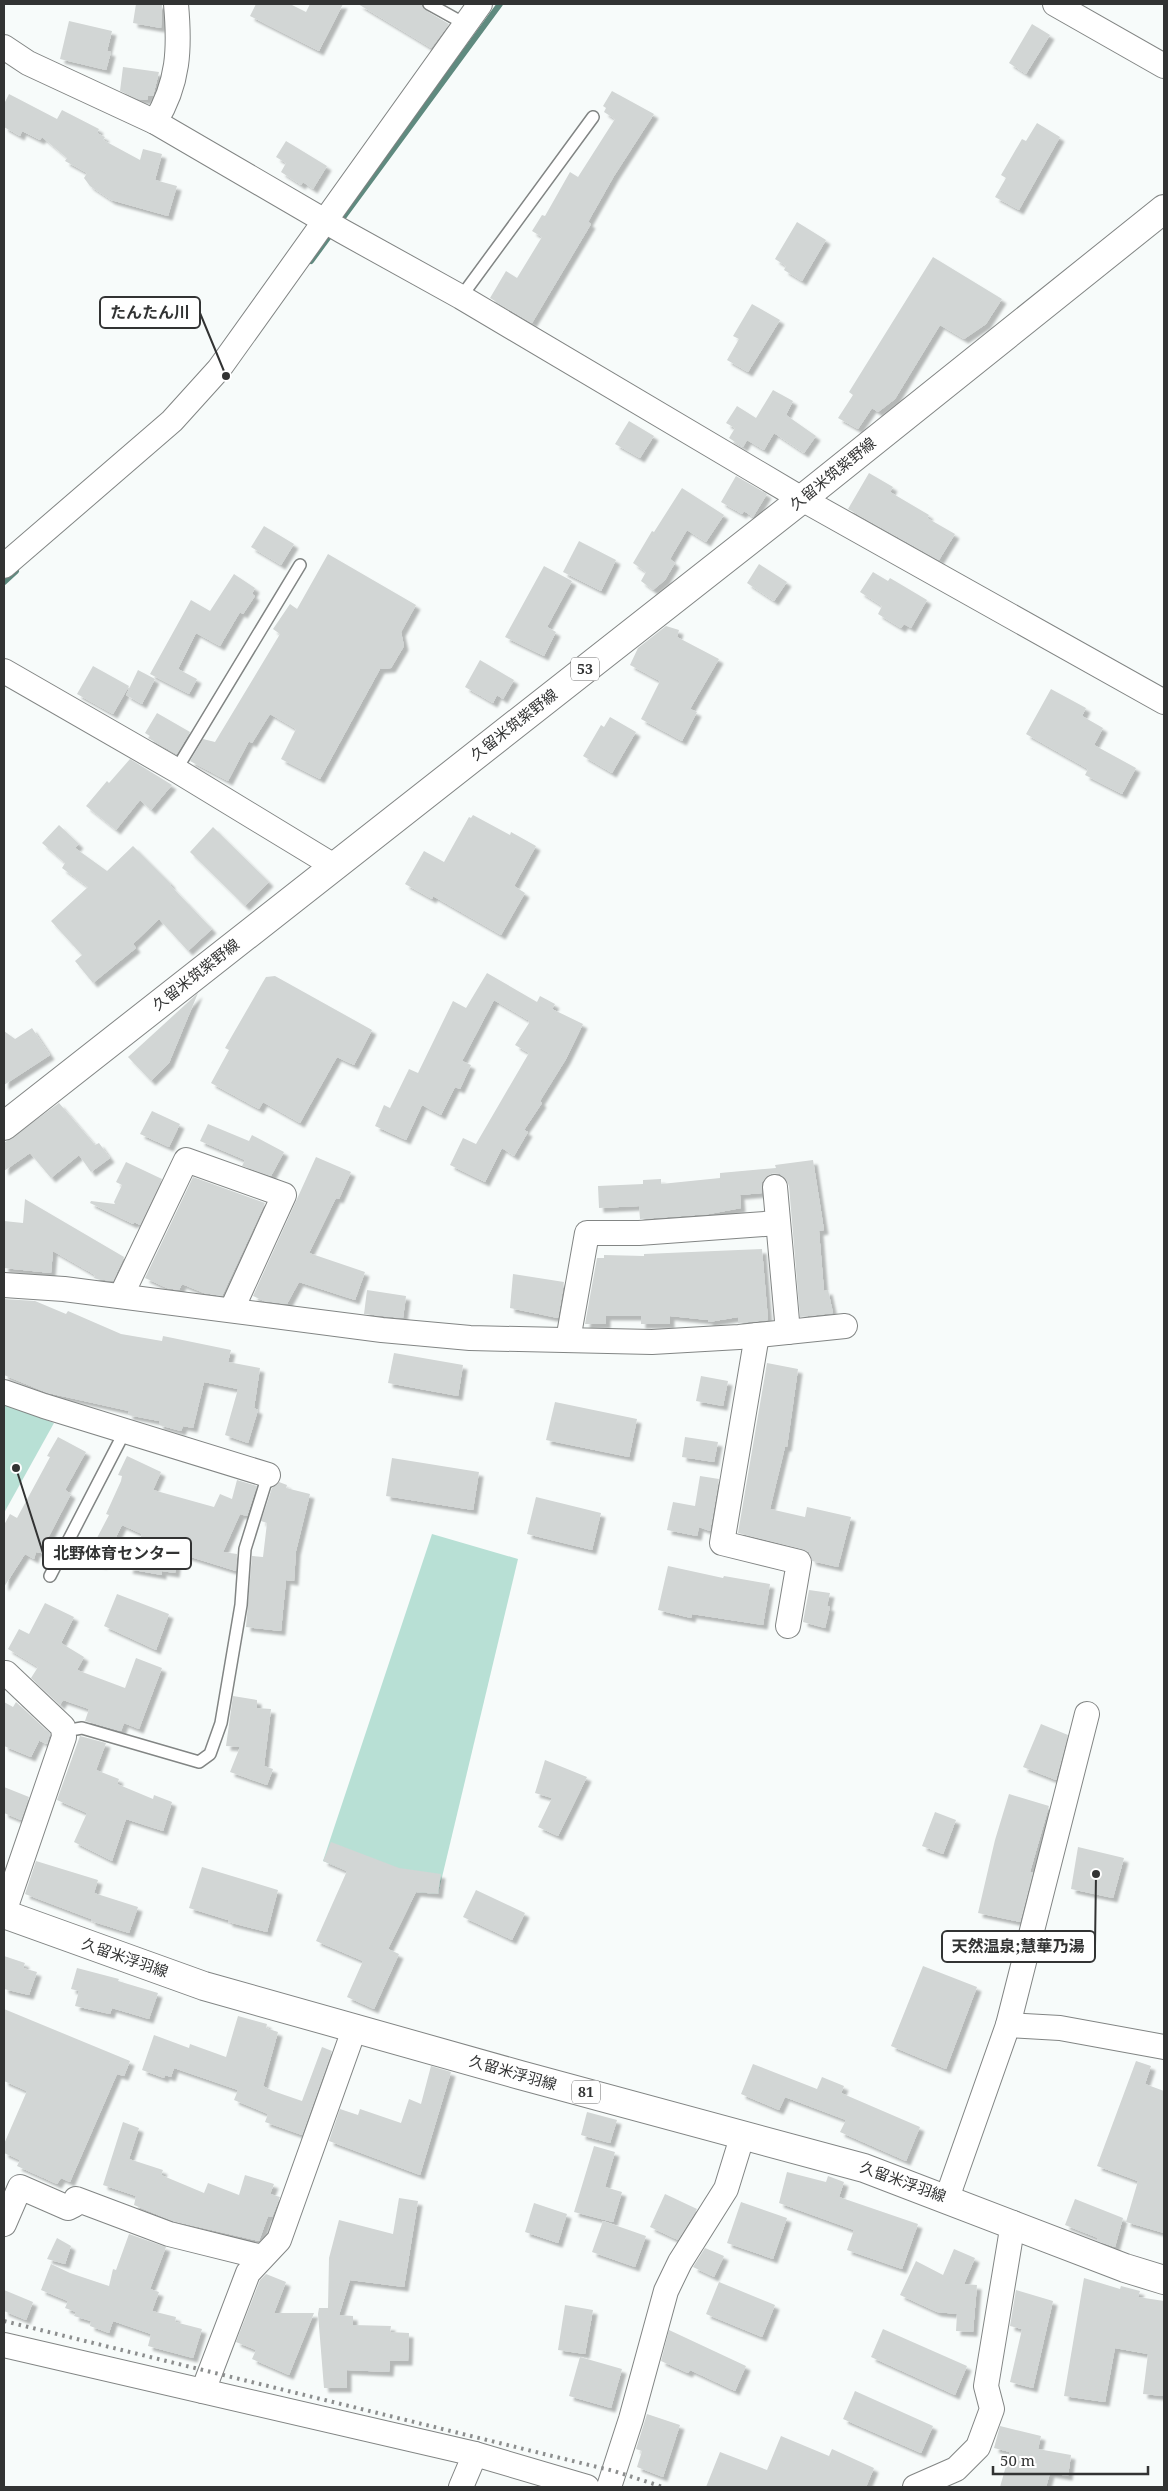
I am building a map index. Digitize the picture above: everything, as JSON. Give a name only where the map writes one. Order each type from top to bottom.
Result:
[{"type":"main road","name":"久留米筑紫野線","points":[[4,1126],[802,499],[1164,209]]},
{"type":"main road","name":"久留米浮羽線","points":[[4,1913],[204,1986],[520,2075],[864,2168],[1013,2223],[1125,2268],[1164,2280]]},
{"type":"street","points":[[156,122],[165,107],[180,46],[176,4]]},
{"type":"street","points":[[4,566],[172,421],[219,369],[332,226],[480,4]]},
{"type":"street","points":[[1055,4],[1164,66]]},
{"type":"street","points":[[4,47],[28,63],[156,122],[332,226],[462,297],[802,499],[1164,702]]},
{"type":"street","points":[[4,671],[176,770],[334,866]]},
{"type":"street","points":[[121,1296],[186,1160],[284,1195],[232,1310]]},
{"type":"street","points":[[775,1187],[788,1332]]},
{"type":"street","points":[[568,1340],[587,1233],[640,1233],[778,1223]]},
{"type":"street","points":[[4,1285],[121,1296],[382,1330],[470,1338],[652,1342],[757,1335],[845,1326]]},
{"type":"street","points":[[757,1335],[722,1543],[798,1562],[788,1626]]},
{"type":"street","points":[[4,1392],[268,1475]]},
{"type":"street","points":[[4,1913],[64,1737],[63,1727],[6,1672]]},
{"type":"street","points":[[947,2198],[1008,2025],[1087,1714]]},
{"type":"street","points":[[1008,2025],[1060,2028],[1164,2047]]},
{"type":"street","points":[[203,2391],[248,2272],[279,2240],[355,2027]]},
{"type":"street","points":[[609,2487],[631,2419],[666,2292],[680,2262],[726,2189],[743,2134]]},
{"type":"street","points":[[4,2224],[20,2187],[68,2208],[74,2205],[76,2199],[169,2234],[262,2258]]},
{"type":"street","points":[[915,2487],[956,2470],[978,2447],[992,2409],[986,2386],[1013,2223]]},
{"type":"street","points":[[4,2345],[475,2454],[587,2487]]},
{"type":"street","points":[[461,2487],[475,2454]]},
{"type":"lane","points":[[429,4],[465,24]]},
{"type":"lane","points":[[462,297],[593,117]]},
{"type":"lane","points":[[176,770],[300,565]]},
{"type":"lane","points":[[50,1576],[125,1431]]},
{"type":"lane","points":[[64,1731],[82,1728],[199,1762],[210,1754],[221,1723],[225,1703],[241,1606],[245,1549],[268,1475]]},
{"type":"green space","points":[[4,1403],[54,1423],[4,1513]]},
{"type":"green space","points":[[432,1534],[518,1559],[438,1894],[397,1890],[323,1861]]},
{"type":"building","points":[[136,4],[162,4],[161,28],[133,23]]},
{"type":"building","points":[[256,4],[290,4],[306,12],[310,4],[343,4],[319,51],[250,16]]},
{"type":"building","points":[[358,4],[422,4],[425,10],[449,24],[431,48]]},
{"type":"building","points":[[69,21],[112,31],[107,51],[111,52],[106,70],[60,59]]},
{"type":"building","points":[[1032,24],[1050,35],[1026,74],[1009,63]]},
{"type":"building","points":[[123,67],[159,72],[153,96],[148,96],[147,100],[138,99],[120,91]]},
{"type":"building","points":[[612,91],[654,114],[614,176],[588,222],[591,224],[532,323],[490,298],[506,271],[517,278],[542,237],[532,231],[542,215],[545,216],[570,172],[578,177],[615,119],[604,112],[606,108],[603,106]]},
{"type":"building","points":[[9,94],[57,119],[62,110],[99,129],[97,133],[105,137],[103,140],[140,160],[143,149],[162,154],[155,180],[177,186],[168,216],[111,200],[90,186],[84,178],[87,173],[65,161],[67,158],[42,137],[40,140],[22,131],[20,136],[4,127],[4,104]]},
{"type":"building","points":[[1037,123],[1060,137],[1019,210],[995,197],[1006,178],[1001,175],[1022,139],[1026,141]]},
{"type":"building","points":[[286,141],[327,166],[313,189],[303,182],[301,185],[281,172],[286,163],[276,157]]},
{"type":"building","points":[[797,222],[826,240],[802,281],[784,270],[786,266],[775,259]]},
{"type":"building","points":[[933,257],[1002,299],[986,324],[964,339],[940,325],[895,399],[878,412],[872,408],[858,429],[838,418],[853,395],[849,392]]},
{"type":"building","points":[[752,304],[780,320],[748,372],[727,360],[739,339],[733,336]]},
{"type":"building","points":[[773,390],[793,401],[786,415],[816,436],[804,453],[774,433],[764,450],[747,440],[743,447],[729,438],[735,428],[726,423],[737,406],[756,418]]},
{"type":"building","points":[[629,421],[654,436],[640,458],[615,444]]},
{"type":"building","points":[[869,473],[893,487],[890,492],[929,515],[927,518],[955,534],[939,560],[848,509]]},
{"type":"building","points":[[736,476],[767,494],[753,517],[744,511],[742,514],[721,502]]},
{"type":"building","points":[[682,488],[724,515],[706,542],[687,530],[670,559],[675,563],[665,580],[653,590],[641,581],[646,572],[633,563],[652,531],[654,532]]},
{"type":"building","points":[[264,526],[294,544],[281,565],[251,547]]},
{"type":"building","points":[[579,541],[616,560],[601,591],[563,572]]},
{"type":"building","points":[[328,554],[416,605],[401,632],[404,646],[391,668],[380,669],[320,779],[281,759],[296,729],[270,714],[252,743],[249,741],[228,781],[190,761],[203,739],[215,742],[280,634],[273,629],[290,604],[297,609]]},
{"type":"building","points":[[759,564],[787,582],[774,601],[747,583]]},
{"type":"building","points":[[544,566],[572,581],[547,627],[556,632],[544,656],[505,637]]},
{"type":"building","points":[[873,572],[888,581],[890,578],[927,600],[911,628],[904,624],[901,628],[878,614],[882,606],[860,592]]},
{"type":"building","points":[[234,574],[255,588],[252,594],[255,596],[243,614],[240,612],[220,646],[196,633],[178,669],[197,679],[189,694],[150,674],[191,600],[210,611]]},
{"type":"building","points":[[666,626],[679,630],[677,637],[719,659],[690,709],[697,712],[682,741],[641,719],[660,681],[630,665],[638,648]]},
{"type":"building","points":[[480,660],[514,680],[503,699],[497,695],[493,703],[465,687]]},
{"type":"building","points":[[93,666],[129,686],[113,714],[77,694]]},
{"type":"building","points":[[138,670],[155,679],[142,704],[126,695]]},
{"type":"building","points":[[1051,689],[1086,708],[1082,716],[1103,728],[1094,745],[1136,768],[1122,794],[1085,775],[1088,769],[1026,734]]},
{"type":"building","points":[[157,713],[190,732],[177,754],[148,738],[150,736],[145,733]]},
{"type":"building","points":[[610,717],[636,732],[612,773],[583,756],[601,725],[604,727]]},
{"type":"building","points":[[130,759],[172,785],[151,810],[140,800],[116,830],[86,806],[107,781],[109,783]]},
{"type":"building","points":[[473,815],[510,835],[511,832],[536,846],[514,886],[525,893],[501,935],[433,896],[432,899],[405,884],[424,851],[444,862],[469,817],[471,818]]},
{"type":"building","points":[[59,825],[79,844],[75,848],[107,871],[133,846],[212,929],[188,951],[159,919],[133,944],[136,948],[93,983],[75,961],[82,955],[51,921],[88,887],[62,868],[65,863],[42,843]]},
{"type":"building","points":[[213,827],[269,882],[245,906],[190,852]]},
{"type":"building","points":[[487,973],[537,1002],[540,996],[555,1004],[552,1009],[583,1024],[566,1059],[540,1101],[542,1103],[524,1130],[528,1132],[514,1156],[502,1148],[485,1182],[450,1165],[463,1138],[476,1144],[529,1053],[515,1045],[529,1023],[528,1020],[494,1000],[462,1061],[471,1065],[460,1089],[455,1087],[441,1115],[422,1105],[406,1140],[375,1126],[384,1105],[390,1108],[409,1069],[418,1073],[453,1001],[466,1008]]},
{"type":"building","points":[[275,976],[372,1030],[354,1065],[337,1057],[300,1123],[263,1102],[259,1109],[211,1083],[229,1050],[225,1048],[263,982],[266,977]]},
{"type":"building","points":[[198,993],[169,1063],[151,1081],[128,1057]]},
{"type":"building","points":[[32,1028],[50,1055],[4,1085],[4,1031],[15,1039]]},
{"type":"building","points":[[59,1103],[95,1145],[99,1143],[110,1158],[91,1172],[79,1155],[51,1178],[30,1153],[4,1171],[4,1143]]},
{"type":"building","points":[[152,1111],[180,1124],[169,1147],[140,1134]]},
{"type":"building","points":[[208,1124],[249,1141],[252,1135],[284,1152],[271,1176],[242,1166],[245,1160],[200,1141]]},
{"type":"building","points":[[316,1157],[351,1172],[339,1199],[336,1198],[309,1253],[365,1272],[355,1300],[299,1282],[287,1304],[264,1301],[253,1296]]},
{"type":"building","points":[[813,1160],[824,1230],[819,1231],[824,1291],[828,1290],[833,1313],[800,1317],[789,1186],[786,1179],[780,1174],[773,1173],[767,1176],[762,1182],[762,1193],[740,1195],[741,1208],[709,1214],[640,1219],[639,1206],[599,1208],[598,1186],[643,1184],[643,1180],[661,1179],[661,1184],[720,1178],[720,1173],[776,1168],[775,1165]]},
{"type":"building","points":[[126,1162],[162,1179],[140,1225],[134,1222],[133,1224],[90,1203],[91,1201],[115,1204],[114,1202],[122,1185],[116,1182]]},
{"type":"building","points":[[193,1177],[265,1203],[222,1296],[204,1293],[182,1284],[179,1290],[167,1288],[145,1278]]},
{"type":"building","points":[[25,1199],[124,1257],[113,1281],[94,1278],[95,1275],[53,1251],[51,1273],[4,1268],[4,1221],[23,1223]]},
{"type":"building","points":[[762,1249],[768,1320],[738,1323],[738,1317],[709,1322],[708,1320],[670,1316],[670,1324],[641,1324],[641,1316],[606,1316],[606,1324],[585,1324],[597,1258],[604,1258],[604,1255],[644,1256],[644,1254]]},
{"type":"building","points":[[513,1274],[564,1282],[558,1318],[510,1308]]},
{"type":"building","points":[[367,1290],[406,1296],[403,1318],[364,1314]]},
{"type":"building","points":[[4,1299],[35,1301],[66,1314],[68,1311],[121,1334],[162,1341],[163,1336],[231,1350],[228,1362],[260,1368],[254,1408],[258,1410],[248,1443],[225,1435],[238,1389],[204,1382],[193,1428],[183,1426],[181,1431],[159,1425],[159,1421],[128,1415],[129,1411],[48,1393],[4,1375]]},
{"type":"building","points":[[394,1353],[463,1365],[458,1396],[388,1383]]},
{"type":"building","points":[[767,1363],[798,1369],[787,1447],[785,1447],[770,1509],[805,1517],[807,1507],[851,1517],[838,1567],[812,1561],[809,1552],[802,1549],[738,1533]]},
{"type":"building","points":[[701,1376],[728,1381],[723,1406],[696,1401]]},
{"type":"building","points":[[555,1402],[637,1419],[629,1457],[546,1440]]},
{"type":"building","points":[[58,1437],[86,1452],[65,1490],[71,1494],[47,1540],[57,1546],[52,1555],[36,1552],[34,1559],[25,1554],[4,1587],[4,1525],[10,1514],[17,1518],[50,1457],[47,1456]]},
{"type":"building","points":[[685,1437],[718,1442],[714,1462],[682,1457]]},
{"type":"building","points":[[127,1456],[161,1472],[153,1490],[214,1507],[220,1494],[232,1499],[237,1480],[257,1486],[247,1516],[240,1514],[223,1552],[237,1554],[236,1571],[178,1553],[175,1573],[162,1571],[162,1575],[128,1569],[142,1534],[122,1525],[102,1565],[87,1557],[109,1515],[106,1514],[121,1481],[122,1476],[118,1475]]},
{"type":"building","points":[[392,1458],[479,1472],[473,1510],[386,1496]]},
{"type":"building","points":[[700,1476],[719,1479],[710,1531],[699,1527],[697,1536],[667,1530],[673,1502],[695,1506]]},
{"type":"building","points":[[279,1482],[287,1485],[286,1488],[310,1494],[296,1551],[294,1581],[286,1580],[281,1631],[246,1627],[252,1556],[263,1557],[267,1523],[261,1521],[272,1488]]},
{"type":"building","points":[[536,1497],[601,1513],[592,1550],[527,1534]]},
{"type":"building","points":[[668,1566],[723,1578],[724,1576],[770,1584],[763,1625],[692,1614],[691,1618],[658,1610]]},
{"type":"building","points":[[809,1590],[830,1593],[827,1606],[830,1607],[825,1628],[803,1622]]},
{"type":"building","points":[[117,1594],[169,1614],[156,1650],[104,1626]]},
{"type":"building","points":[[45,1603],[74,1617],[61,1643],[84,1657],[77,1670],[125,1688],[136,1658],[162,1668],[139,1729],[124,1723],[121,1731],[85,1721],[89,1709],[63,1700],[60,1705],[31,1678],[38,1667],[8,1649],[19,1629],[29,1634]]},
{"type":"building","points":[[233,1696],[257,1700],[257,1708],[271,1709],[264,1766],[273,1769],[267,1785],[230,1772],[240,1747],[226,1746]]},
{"type":"building","points":[[4,1702],[13,1707],[16,1702],[45,1729],[31,1757],[4,1746]]},
{"type":"building","points":[[1041,1724],[1068,1735],[1056,1780],[1023,1767]]},
{"type":"building","points":[[45,1729],[50,1733],[47,1744],[40,1741]]},
{"type":"building","points":[[80,1736],[106,1743],[96,1770],[119,1779],[117,1784],[153,1799],[154,1795],[172,1802],[163,1831],[126,1819],[112,1861],[74,1842],[87,1813],[57,1800]]},
{"type":"building","points":[[545,1760],[587,1777],[558,1836],[538,1827],[552,1798],[535,1793]]},
{"type":"building","points":[[4,1787],[29,1797],[21,1820],[4,1813]]},
{"type":"building","points":[[1009,1794],[1049,1806],[1030,1872],[1033,1872],[1020,1922],[978,1913],[995,1840]]},
{"type":"building","points":[[935,1812],[956,1820],[943,1854],[922,1846]]},
{"type":"building","points":[[331,1842],[399,1868],[441,1874],[438,1894],[416,1892],[388,1949],[399,1954],[374,2009],[347,1997],[363,1961],[316,1941],[347,1871],[323,1861]]},
{"type":"building","points":[[1078,1847],[1124,1858],[1113,1898],[1071,1889]]},
{"type":"building","points":[[36,1861],[98,1880],[94,1893],[138,1907],[129,1933],[91,1921],[91,1919],[25,1894]]},
{"type":"building","points":[[202,1867],[278,1890],[267,1932],[228,1922],[228,1920],[189,1908]]},
{"type":"building","points":[[476,1890],[525,1913],[512,1940],[463,1917]]},
{"type":"building","points":[[4,1956],[25,1963],[23,1968],[37,1972],[29,1995],[4,1989]]},
{"type":"building","points":[[923,1966],[977,1987],[946,2069],[891,2046]]},
{"type":"building","points":[[77,1968],[119,1979],[118,1981],[158,1993],[149,2019],[112,2008],[110,2014],[75,2006],[79,1991],[71,1989]]},
{"type":"building","points":[[4,2009],[130,2061],[124,2076],[117,2074],[70,2182],[61,2178],[57,2184],[17,2166],[20,2160],[4,2153],[4,2144],[27,2091],[4,2081]]},
{"type":"building","points":[[238,2016],[267,2024],[266,2028],[278,2032],[263,2086],[273,2091],[302,2101],[322,2047],[332,2051],[302,2135],[265,2122],[268,2114],[234,2100],[238,2090],[174,2068],[171,2077],[165,2075],[164,2078],[142,2070],[154,2035],[189,2048],[190,2044],[226,2057]]},
{"type":"building","points":[[1136,2061],[1151,2066],[1145,2084],[1164,2091],[1164,2233],[1126,2222],[1138,2181],[1097,2166]]},
{"type":"building","points":[[753,2064],[817,2089],[822,2077],[844,2086],[841,2093],[920,2127],[906,2161],[840,2132],[846,2120],[785,2097],[779,2110],[741,2094]]},
{"type":"building","points":[[431,2066],[451,2072],[420,2175],[329,2141],[340,2109],[358,2115],[360,2109],[401,2123],[409,2099],[421,2104]]},
{"type":"building","points":[[587,2112],[617,2120],[610,2143],[581,2135]]},
{"type":"building","points":[[123,2122],[139,2128],[129,2159],[163,2170],[161,2175],[204,2193],[208,2183],[239,2195],[245,2175],[274,2184],[270,2194],[280,2197],[272,2217],[268,2216],[259,2241],[173,2221],[134,2205],[136,2196],[103,2185]]},
{"type":"building","points":[[594,2146],[615,2152],[605,2187],[622,2192],[613,2222],[574,2212]]},
{"type":"building","points":[[787,2172],[826,2182],[828,2176],[844,2182],[839,2197],[918,2224],[902,2269],[847,2250],[854,2230],[779,2203]]},
{"type":"building","points":[[665,2194],[697,2209],[678,2240],[650,2227]]},
{"type":"building","points":[[399,2198],[418,2201],[404,2287],[350,2280],[339,2315],[353,2316],[353,2325],[391,2326],[390,2332],[409,2333],[408,2361],[390,2361],[389,2372],[347,2370],[347,2388],[324,2388],[318,2314],[319,2308],[328,2308],[329,2258],[339,2220],[393,2234]]},
{"type":"building","points":[[1075,2199],[1123,2218],[1115,2247],[1097,2241],[1098,2238],[1065,2225]]},
{"type":"building","points":[[741,2202],[787,2218],[773,2259],[727,2243]]},
{"type":"building","points":[[534,2203],[567,2214],[558,2243],[525,2232]]},
{"type":"building","points":[[603,2221],[646,2236],[635,2267],[592,2252]]},
{"type":"building","points":[[129,2234],[166,2247],[150,2289],[159,2292],[152,2311],[176,2317],[175,2322],[202,2329],[193,2358],[148,2346],[151,2334],[113,2321],[109,2333],[90,2326],[91,2321],[74,2316],[76,2312],[65,2308],[68,2301],[41,2290],[51,2264],[70,2273],[109,2286],[113,2269],[116,2270]]},
{"type":"building","points":[[57,2238],[71,2246],[65,2264],[47,2259]]},
{"type":"building","points":[[705,2248],[724,2256],[714,2277],[693,2267]]},
{"type":"building","points":[[954,2249],[975,2258],[964,2284],[977,2285],[973,2332],[956,2331],[957,2314],[937,2312],[900,2295],[916,2261],[943,2275]]},
{"type":"building","points":[[266,2274],[286,2282],[274,2313],[314,2313],[289,2375],[252,2359],[256,2350],[236,2342],[260,2280]]},
{"type":"building","points":[[1084,2278],[1120,2289],[1121,2286],[1140,2291],[1138,2297],[1164,2301],[1164,2396],[1143,2394],[1148,2354],[1115,2348],[1105,2402],[1064,2396]]},
{"type":"building","points":[[719,2282],[775,2305],[762,2337],[706,2314]]},
{"type":"building","points":[[4,2290],[33,2302],[26,2320],[4,2311]]},
{"type":"building","points":[[1016,2290],[1053,2301],[1033,2388],[1010,2382],[1022,2329],[1010,2326]]},
{"type":"building","points":[[565,2305],[593,2310],[585,2354],[558,2350]]},
{"type":"building","points":[[883,2329],[967,2366],[955,2395],[871,2357]]},
{"type":"building","points":[[669,2330],[746,2366],[735,2391],[690,2370],[688,2373],[661,2361]]},
{"type":"building","points":[[580,2357],[622,2369],[611,2408],[569,2396]]},
{"type":"building","points":[[855,2391],[933,2426],[921,2453],[843,2419]]},
{"type":"building","points":[[647,2414],[680,2425],[663,2477],[637,2467],[642,2451],[636,2449]]},
{"type":"building","points":[[1000,2426],[1041,2436],[1038,2449],[1071,2455],[1068,2476],[1050,2473],[1046,2487],[1000,2487],[1010,2452],[994,2448]]},
{"type":"building","points":[[781,2436],[829,2456],[832,2449],[874,2468],[866,2487],[706,2487],[720,2452],[767,2470]]},
{"type":"waterway","points":[[339,223],[500,4]]},
{"type":"waterway","points":[[311,261],[333,231]]},
{"type":"waterway","points":[[4,582],[16,571]]},
{"type":"railway","points":[[4,2321],[614,2471],[663,2487]]},
{"type":"place","name":"たんたん川","points":[[226,376]]},
{"type":"place","name":"北野体育センター","points":[[16,1468]]},
{"type":"place","name":"天然温泉;慧華乃湯","points":[[1096,1874]]}]
